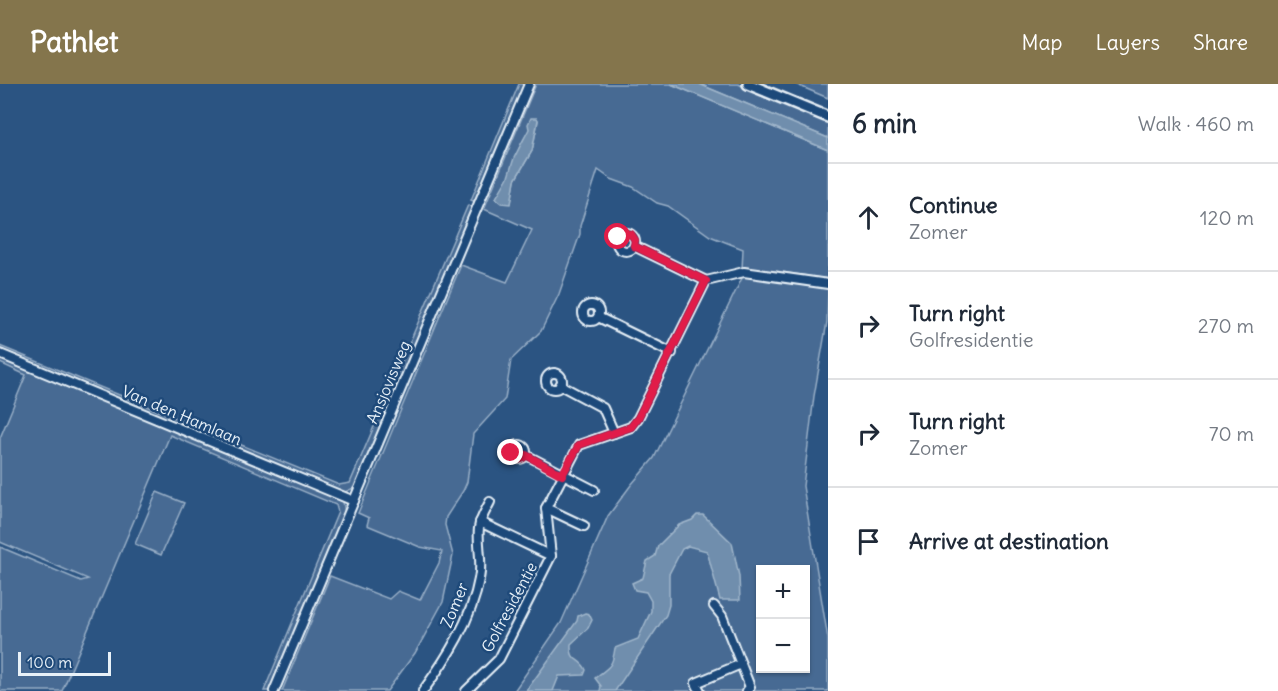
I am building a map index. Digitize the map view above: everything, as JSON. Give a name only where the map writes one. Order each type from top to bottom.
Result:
[{"type":"main road","points":[[748,84],[828,117]]},
{"type":"street","name":"Ansjovisweg","points":[[274,691],[529,84]]},
{"type":"street","points":[[634,246],[706,281],[744,272],[828,284]]},
{"type":"street","points":[[584,526],[546,508],[562,475],[579,445],[631,427],[638,418],[706,281]]},
{"type":"street","points":[[598,316],[672,353]]},
{"type":"street","name":"Van den Hamlaan","points":[[0,354],[354,501]]},
{"type":"street","points":[[560,385],[603,408],[614,433]]},
{"type":"street","points":[[526,455],[594,490]]},
{"type":"street","name":"Zomer","points":[[423,691],[442,665],[469,612],[481,566],[480,522],[490,502]]},
{"type":"street","name":"Golfresidentie","points":[[466,691],[499,659],[551,555],[546,508]]},
{"type":"street","points":[[480,522],[551,555]]},
{"type":"street","points":[[714,606],[722,616],[750,687],[747,691]]},
{"type":"street","points":[[700,691],[696,683],[741,664]]},
{"type":"shaded area","points":[[519,84],[525,84],[476,202],[471,200]]},
{"type":"shaded area","points":[[536,84],[671,84],[828,150],[828,279],[775,271],[742,270],[743,249],[710,236],[668,206],[657,203],[633,187],[611,179],[598,170],[580,226],[580,234],[559,294],[541,331],[511,360],[505,399],[473,434],[467,482],[446,517],[445,525],[453,555],[443,602],[415,653],[387,691],[282,691],[330,576],[389,599],[398,591],[420,600],[439,563],[442,551],[420,547],[367,525],[369,518],[358,513],[461,265],[507,282],[532,230],[484,209]],"holes":[[[538,121],[532,151],[515,180],[511,203],[496,198],[509,177],[523,140]]]},
{"type":"shaded area","points":[[671,84],[699,84],[828,138],[828,150]]},
{"type":"shaded area","points":[[699,84],[738,84],[828,122],[828,138]]},
{"type":"shaded area","points":[[795,84],[828,84],[828,98]]},
{"type":"shaded area","points":[[531,118],[538,120],[532,151],[515,180],[511,204],[502,203],[496,198],[529,129],[528,124]]},
{"type":"shaded area","points":[[468,205],[473,207],[356,487],[345,492],[0,352],[0,346],[339,485],[350,483]]},
{"type":"shaded area","points":[[744,274],[828,285],[827,322],[814,396],[803,486],[828,639],[828,691],[514,691],[561,623],[608,516],[654,458]]},
{"type":"shaded area","points":[[0,356],[343,501],[345,514],[271,691],[264,691],[338,512],[336,505],[170,435],[62,691],[0,691],[0,547],[81,581],[88,579],[0,542],[0,438],[26,375],[0,363]]},
{"type":"shaded area","points":[[157,492],[184,503],[161,555],[135,544]]},
{"type":"shaded area","points":[[697,515],[703,515],[732,543],[739,576],[740,600],[720,600],[707,551],[688,546],[682,549],[669,574],[669,605],[666,615],[615,691],[600,691],[601,686],[595,678],[611,664],[615,648],[638,639],[651,611],[651,601],[646,592],[635,590],[632,583],[643,578],[647,561],[655,556],[658,546],[679,525],[692,520]]},
{"type":"shaded area","points":[[589,614],[592,620],[588,628],[571,644],[572,654],[586,670],[584,675],[559,676],[553,691],[526,691],[577,621],[578,616]]},
{"type":"route","points":[[511,453],[514,458],[518,459],[526,455],[562,475],[579,445],[631,427],[672,353],[706,281],[634,246],[635,240],[631,234],[625,233],[618,237]]}]
